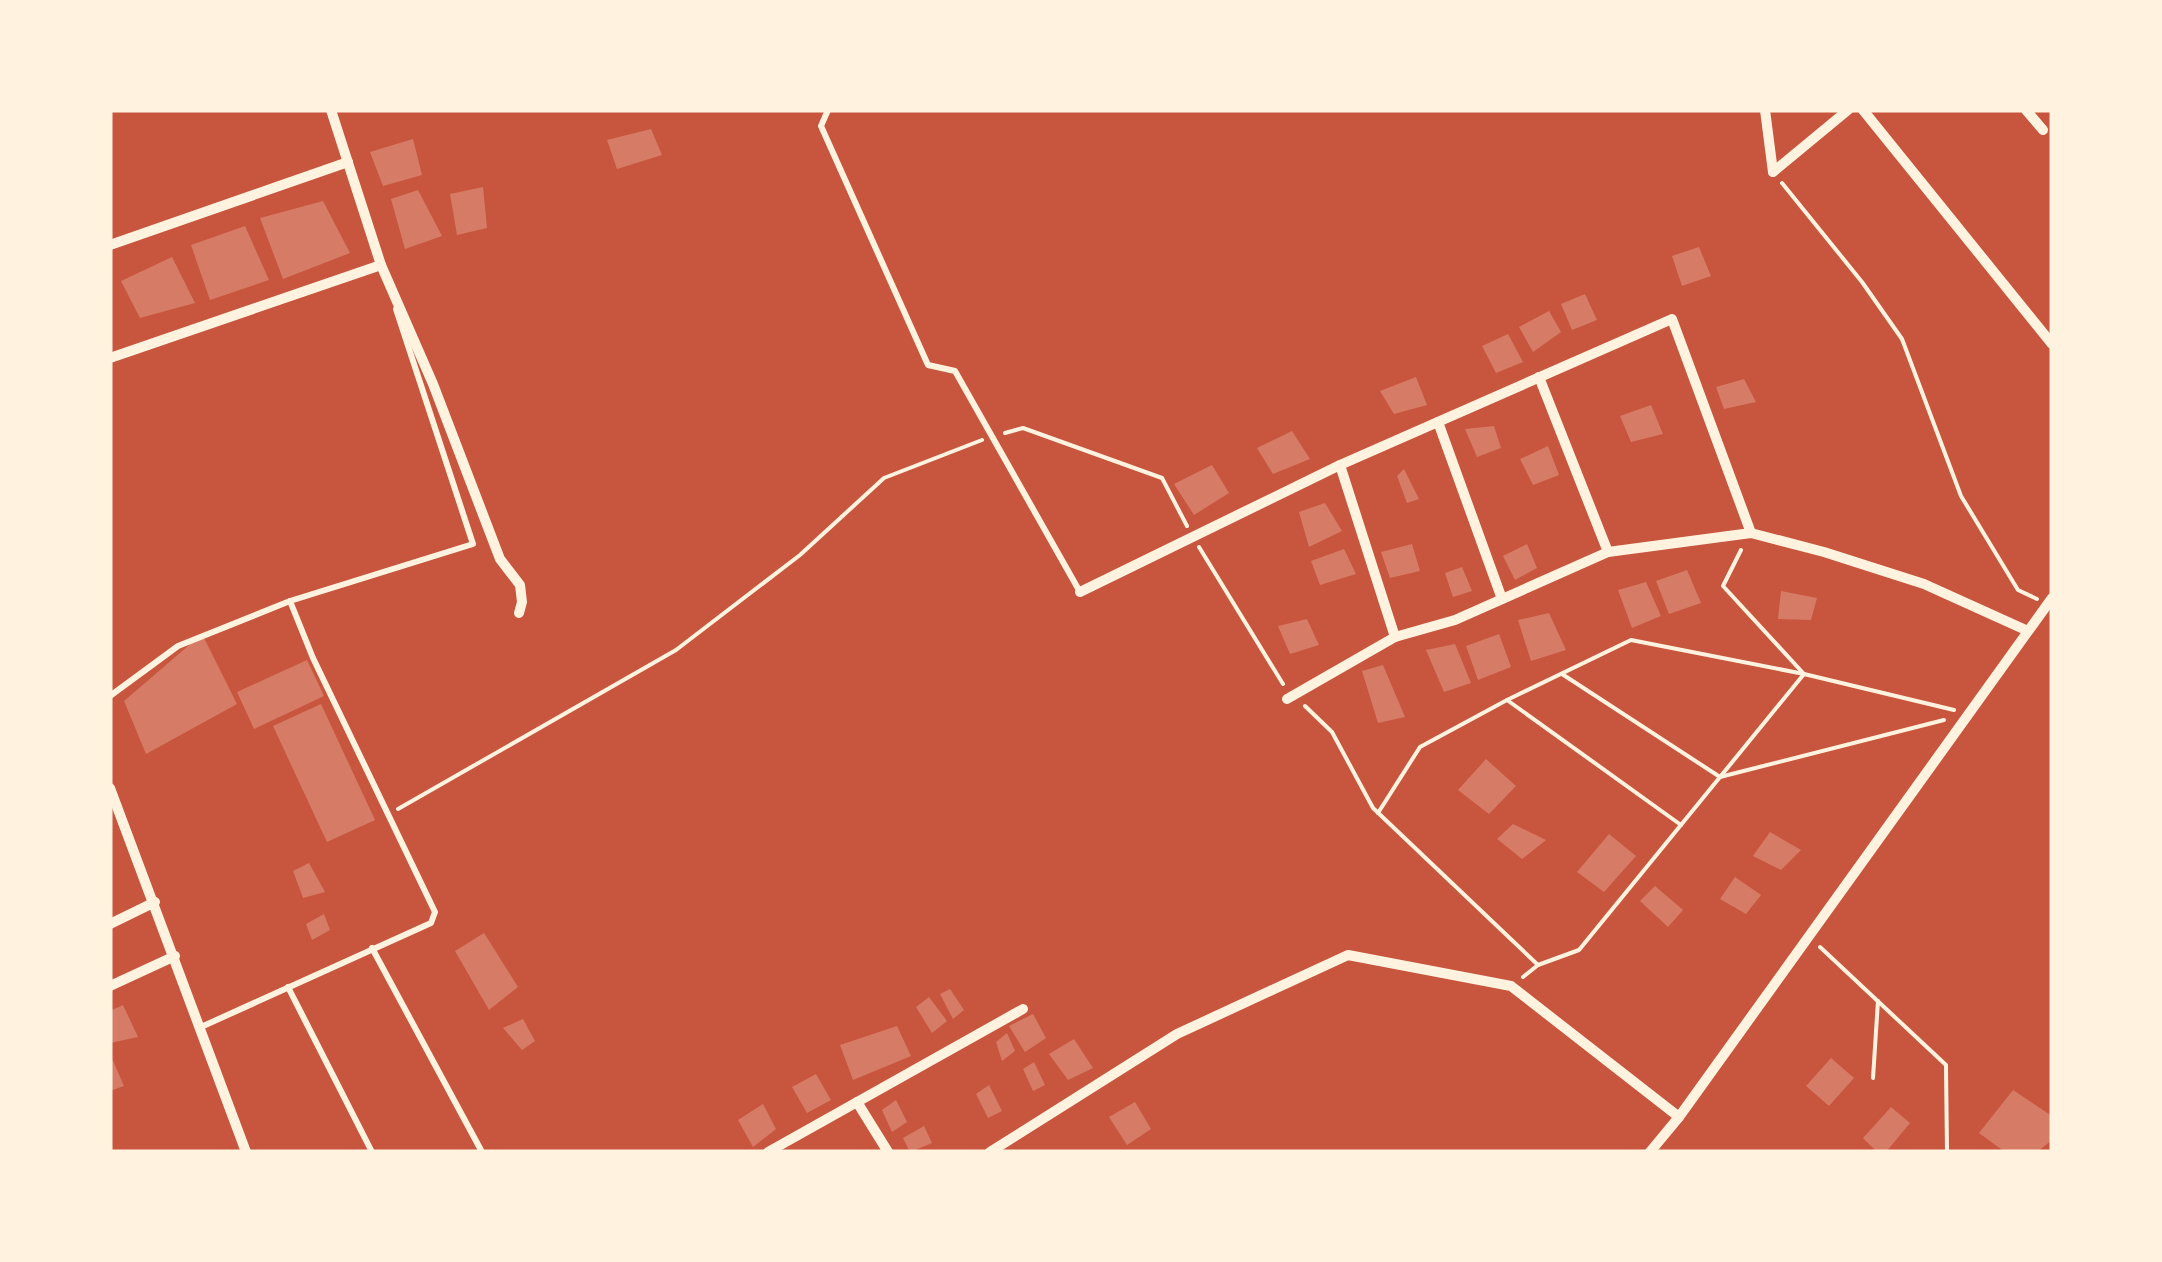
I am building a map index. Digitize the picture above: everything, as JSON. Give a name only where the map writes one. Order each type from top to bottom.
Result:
[{"type":"street","points":[[331,110],[381,265],[433,384],[500,559],[520,585],[522,602],[518,613]]},
{"type":"street","points":[[1765,110],[1773,172]]},
{"type":"street","points":[[1773,172],[1848,110]]},
{"type":"street","points":[[1864,110],[2052,344]]},
{"type":"street","points":[[2026,110],[2042,130]]},
{"type":"street","points":[[110,245],[348,162]]},
{"type":"street","points":[[110,358],[381,265]]},
{"type":"street","points":[[1080,592],[1340,465],[1672,318],[1750,533]]},
{"type":"street","points":[[1539,377],[1608,552]]},
{"type":"street","points":[[1438,422],[1502,599]]},
{"type":"street","points":[[1340,465],[1394,637]]},
{"type":"street","points":[[1289,695],[1394,637],[1454,620],[1608,552],[1750,533],[1924,584],[2028,631]]},
{"type":"street","points":[[1650,1152],[1680,1117],[2050,601]]},
{"type":"street","points":[[110,788],[246,1152]]},
{"type":"street","points":[[110,924],[155,902]]},
{"type":"street","points":[[110,986],[175,956]]},
{"type":"street","points":[[990,1152],[1177,1034],[1348,956],[1511,986],[1680,1117]]},
{"type":"street","points":[[768,1152],[1023,1009]]},
{"type":"street","points":[[856,1102],[888,1152]]},
{"type":"lane","points":[[828,110],[821,126],[928,364],[956,371],[1080,592]]},
{"type":"lane","points":[[110,696],[178,646],[290,601],[473,544],[381,265]]},
{"type":"lane","points":[[200,1027],[431,923],[435,912],[313,658],[290,601]]},
{"type":"lane","points":[[372,948],[482,1152]]},
{"type":"lane","points":[[288,987],[372,1152]]},
{"type":"path","points":[[1773,172],[1862,282],[1902,339],[1961,496],[2018,590],[2050,601]]},
{"type":"path","points":[[389,814],[676,650],[800,555],[884,478],[1023,428],[1162,478],[1193,537],[1289,695],[1332,732],[1378,813],[1538,965]]},
{"type":"path","points":[[1750,533],[1722,586],[1804,674]]},
{"type":"path","points":[[1378,813],[1420,747],[1631,640],[1804,674],[1968,714]]},
{"type":"path","points":[[1560,673],[1720,777],[1968,714]]},
{"type":"path","points":[[1511,986],[1538,965],[1579,950],[1804,674]]},
{"type":"path","points":[[1507,700],[1681,825]]},
{"type":"path","points":[[1808,937],[1946,1064],[1947,1152]]},
{"type":"path","points":[[1873,1078],[1878,1001]]},
{"type":"building","points":[[651,129],[662,155],[617,169],[607,140]]},
{"type":"building","points":[[413,139],[422,175],[383,186],[370,152]]},
{"type":"building","points":[[483,187],[487,228],[457,235],[450,194]]},
{"type":"building","points":[[418,190],[442,236],[405,249],[391,199]]},
{"type":"building","points":[[323,201],[350,253],[283,279],[260,218]]},
{"type":"building","points":[[245,226],[269,280],[210,300],[191,245]]},
{"type":"building","points":[[1699,247],[1711,276],[1682,286],[1672,256]]},
{"type":"building","points":[[172,257],[195,303],[140,318],[121,281]]},
{"type":"building","points":[[1585,294],[1597,320],[1572,330],[1561,304]]},
{"type":"building","points":[[1549,311],[1561,332],[1533,352],[1519,327]]},
{"type":"building","points":[[1508,334],[1523,362],[1496,373],[1482,346]]},
{"type":"building","points":[[1416,377],[1427,405],[1394,414],[1380,391]]},
{"type":"building","points":[[1744,379],[1756,402],[1724,409],[1716,387]]},
{"type":"building","points":[[1651,405],[1663,434],[1631,442],[1620,416]]},
{"type":"building","points":[[1494,426],[1501,448],[1477,457],[1465,429]]},
{"type":"building","points":[[1292,431],[1310,459],[1273,474],[1257,448]]},
{"type":"building","points":[[1548,446],[1559,475],[1533,485],[1520,459]]},
{"type":"building","points":[[1212,465],[1229,493],[1194,515],[1174,484]]},
{"type":"building","points":[[1404,469],[1419,499],[1407,503],[1397,476]]},
{"type":"building","points":[[1325,503],[1342,531],[1309,547],[1299,512]]},
{"type":"building","points":[[1412,544],[1420,571],[1390,578],[1381,552]]},
{"type":"building","points":[[1527,544],[1537,568],[1515,580],[1503,556]]},
{"type":"building","points":[[1344,549],[1356,574],[1320,585],[1311,561]]},
{"type":"building","points":[[1462,567],[1472,591],[1453,597],[1445,573]]},
{"type":"building","points":[[1687,570],[1701,603],[1669,614],[1656,581]]},
{"type":"building","points":[[1646,582],[1661,616],[1632,628],[1618,590]]},
{"type":"building","points":[[1781,591],[1817,598],[1811,620],[1778,619]]},
{"type":"building","points":[[1549,613],[1566,650],[1531,661],[1518,620]]},
{"type":"building","points":[[1307,619],[1319,645],[1290,654],[1278,626]]},
{"type":"building","points":[[202,634],[237,704],[146,754],[124,701]]},
{"type":"building","points":[[1499,634],[1511,667],[1478,680],[1466,646]]},
{"type":"building","points":[[1455,644],[1471,683],[1444,692],[1426,650]]},
{"type":"building","points":[[307,660],[324,696],[254,729],[237,692]]},
{"type":"building","points":[[1383,665],[1405,717],[1378,723],[1362,671]]},
{"type":"building","points":[[321,704],[375,820],[327,842],[273,726]]},
{"type":"building","points":[[1486,759],[1516,786],[1489,814],[1458,790]]},
{"type":"building","points":[[1513,824],[1546,840],[1522,859],[1497,839]]},
{"type":"building","points":[[1770,832],[1801,850],[1781,870],[1753,856]]},
{"type":"building","points":[[1609,834],[1636,856],[1604,892],[1577,872]]},
{"type":"building","points":[[309,863],[325,892],[303,898],[293,871]]},
{"type":"building","points":[[1735,877],[1761,895],[1746,914],[1720,899]]},
{"type":"building","points":[[1655,886],[1683,910],[1668,927],[1640,901]]},
{"type":"building","points":[[324,914],[330,930],[312,940],[306,924]]},
{"type":"building","points":[[484,933],[518,987],[489,1010],[455,951]]},
{"type":"building","points":[[950,989],[964,1010],[953,1019],[940,994]]},
{"type":"building","points":[[929,997],[947,1021],[932,1033],[916,1007]]},
{"type":"building","points":[[123,1005],[138,1037],[110,1043],[110,1011]]},
{"type":"building","points":[[1033,1014],[1046,1038],[1025,1052],[1009,1026]]},
{"type":"building","points":[[523,1019],[535,1041],[522,1050],[503,1028]]},
{"type":"building","points":[[897,1026],[911,1056],[853,1080],[840,1045]]},
{"type":"building","points":[[1007,1033],[1015,1051],[1002,1061],[996,1042]]},
{"type":"building","points":[[1074,1039],[1093,1068],[1068,1080],[1049,1054]]},
{"type":"building","points":[[110,1054],[124,1086],[110,1091]]},
{"type":"building","points":[[1831,1058],[1854,1078],[1829,1106],[1806,1086]]},
{"type":"building","points":[[1034,1062],[1045,1085],[1033,1091],[1023,1069]]},
{"type":"building","points":[[816,1074],[831,1100],[807,1113],[792,1087]]},
{"type":"building","points":[[989,1085],[1002,1111],[988,1118],[976,1094]]},
{"type":"building","points":[[2013,1090],[2052,1116],[2052,1140],[2037,1152],[2005,1152],[1979,1133]]},
{"type":"building","points":[[896,1100],[907,1122],[892,1132],[882,1110]]},
{"type":"building","points":[[1135,1102],[1151,1129],[1127,1145],[1109,1117]]},
{"type":"building","points":[[763,1104],[776,1129],[753,1147],[738,1120]]},
{"type":"building","points":[[1891,1107],[1910,1123],[1886,1152],[1877,1152],[1863,1138]]},
{"type":"building","points":[[924,1126],[932,1143],[910,1152],[903,1138]]}]
